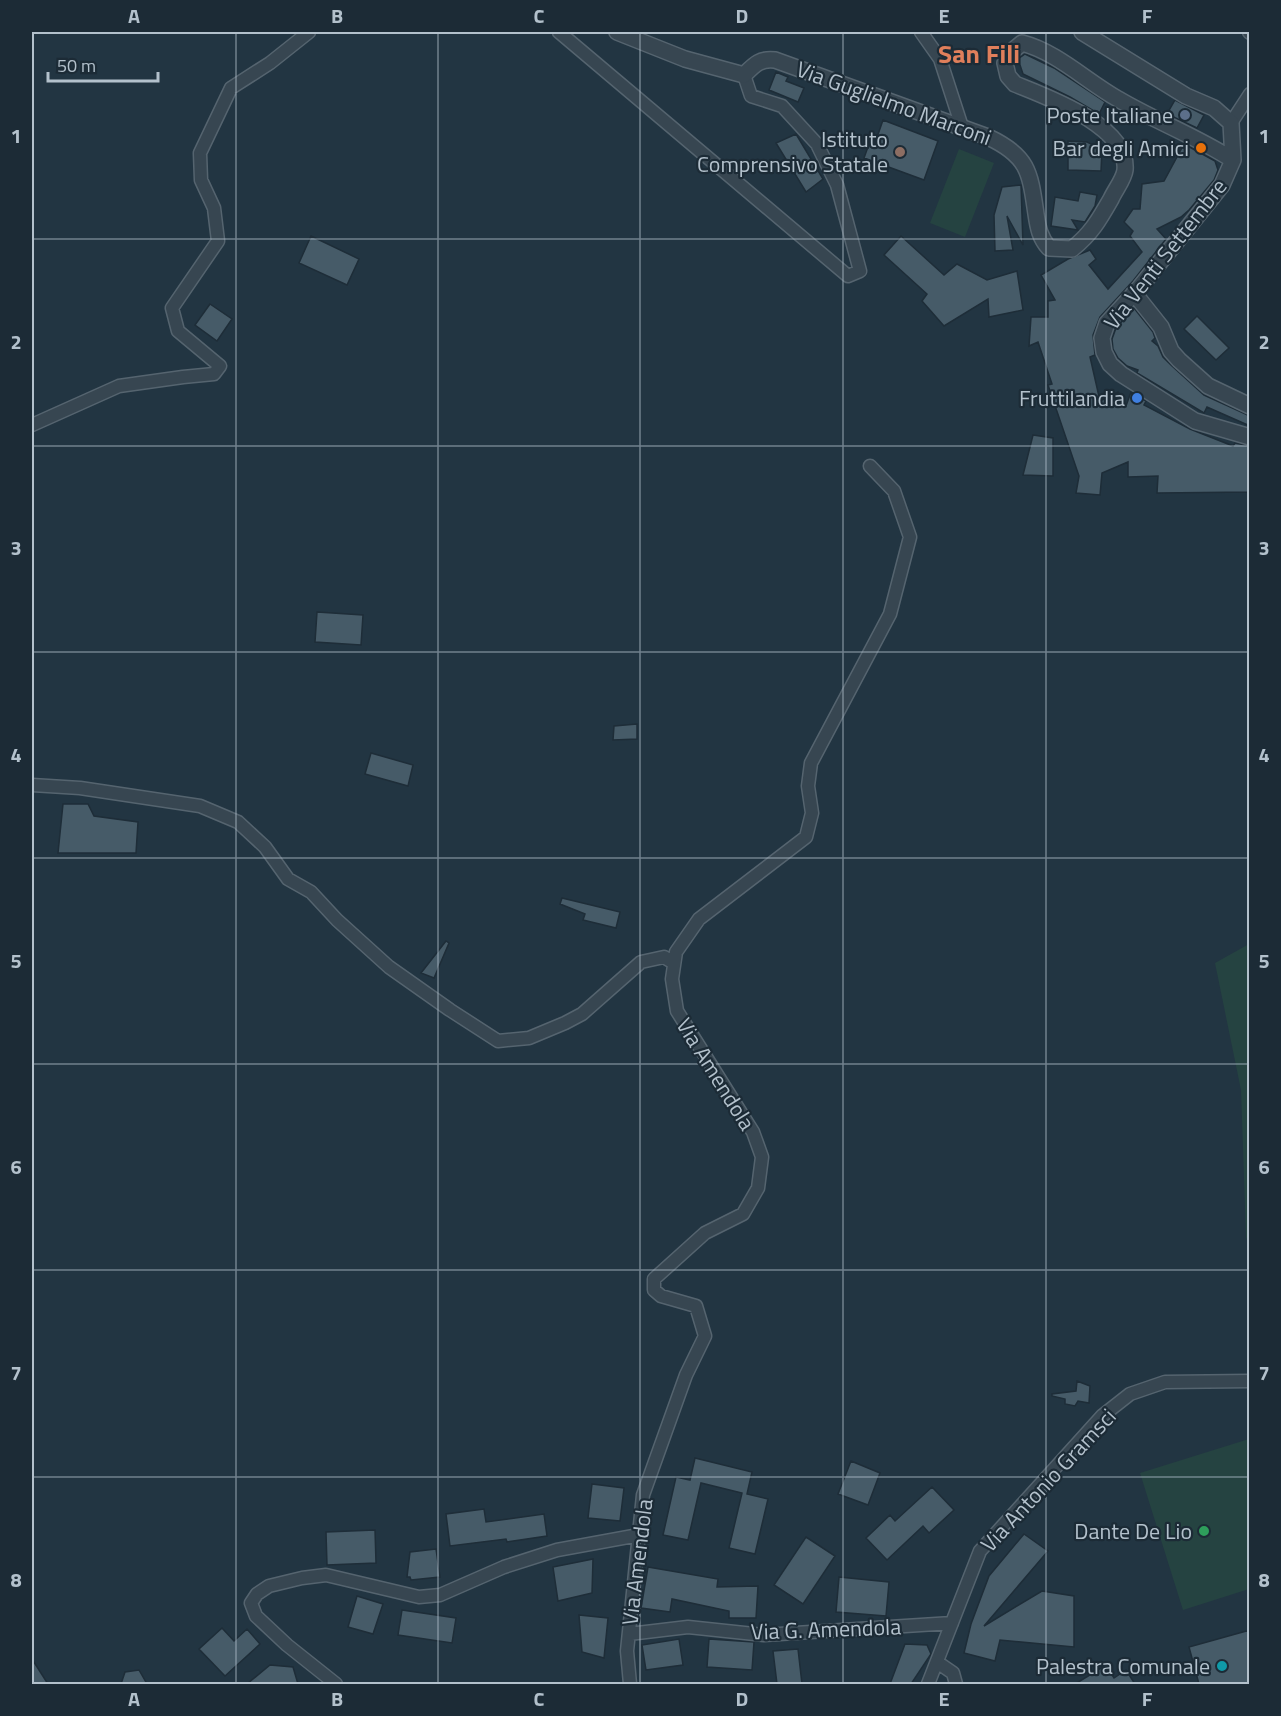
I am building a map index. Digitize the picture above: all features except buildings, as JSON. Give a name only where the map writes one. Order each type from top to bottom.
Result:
[{"type":"street","points":[[32,425],[119,386],[214,375],[220,366],[178,331],[172,308],[218,241],[214,208],[201,180],[200,153],[231,88],[270,63],[309,32]]},
{"type":"street","name":"Via Guglielmo Marconi","points":[[559,32],[848,276],[860,271],[837,185],[817,144],[783,106],[751,96],[744,75],[757,62],[767,59],[775,60],[1002,143],[1025,166],[1031,178],[1038,227],[1042,240],[1049,248],[1072,249],[1087,237],[1099,221],[1125,173],[1125,164],[1110,134],[1095,122],[1015,84],[1008,76],[1005,63],[1010,53],[1022,43],[1038,47],[1119,99],[1207,143],[1233,160]]},
{"type":"street","points":[[617,32],[685,59],[744,75]]},
{"type":"street","points":[[921,32],[940,59],[962,127]]},
{"type":"street","points":[[1082,32],[1186,96],[1214,108],[1231,123],[1250,94]]},
{"type":"street","name":"Via Venti Settembre","points":[[1231,123],[1233,160],[1222,185],[1107,323],[1102,338],[1104,352],[1110,364],[1160,400],[1195,421],[1250,437]]},
{"type":"street","points":[[1134,293],[1161,327],[1171,351],[1179,360],[1208,386],[1250,406]]},
{"type":"street","name":"Via Amendola","points":[[630,1684],[628,1634],[643,1495],[686,1375],[705,1336],[696,1306],[661,1296],[654,1290],[654,1279],[705,1233],[743,1214],[758,1188],[762,1157],[753,1132],[677,1011],[672,979],[676,952],[699,919],[806,837],[812,813],[808,786],[812,763],[891,614],[909,537],[894,491],[870,466]]},
{"type":"street","points":[[32,785],[80,788],[200,806],[238,822],[265,847],[288,879],[311,892],[337,920],[389,967],[498,1041],[529,1038],[582,1014],[641,962],[664,957],[674,963]]},
{"type":"street","name":"Via Antonio Gramsci","points":[[928,1684],[980,1551],[1102,1416],[1130,1394],[1165,1382],[1250,1381]]},
{"type":"street","points":[[336,1684],[287,1645],[256,1616],[251,1603],[257,1594],[269,1587],[302,1578],[326,1575],[419,1597],[440,1595],[504,1567],[557,1550],[639,1535]]},
{"type":"street","name":"Via G. Amendola","points":[[628,1634],[688,1627],[764,1635],[952,1623]]},
{"type":"street","points":[[937,1662],[953,1673],[956,1684]]},
{"type":"green space","points":[[959,149],[994,163],[965,237],[930,223]]},
{"type":"green space","points":[[1249,944],[1249,1248],[1246,1237],[1241,1090],[1215,963]]},
{"type":"green space","name":"Dante De Lio","points":[[1249,1439],[1249,1589],[1183,1610],[1140,1473]]},
{"type":"place","name":"Poste Italiane","points":[[1185,115]]},
{"type":"place","name":"Bar degli Amici","points":[[1201,148]]},
{"type":"place","name":"Istituto Comprensivo Statale","points":[[900,152]]},
{"type":"place","name":"Fruttilandia","points":[[1137,398]]},
{"type":"place","name":"Dante De Lio","points":[[1204,1531]]},
{"type":"place","name":"Palestra Comunale","points":[[1222,1666]]},
{"type":"district","name":"San Fili","points":[[979,53]]}]
